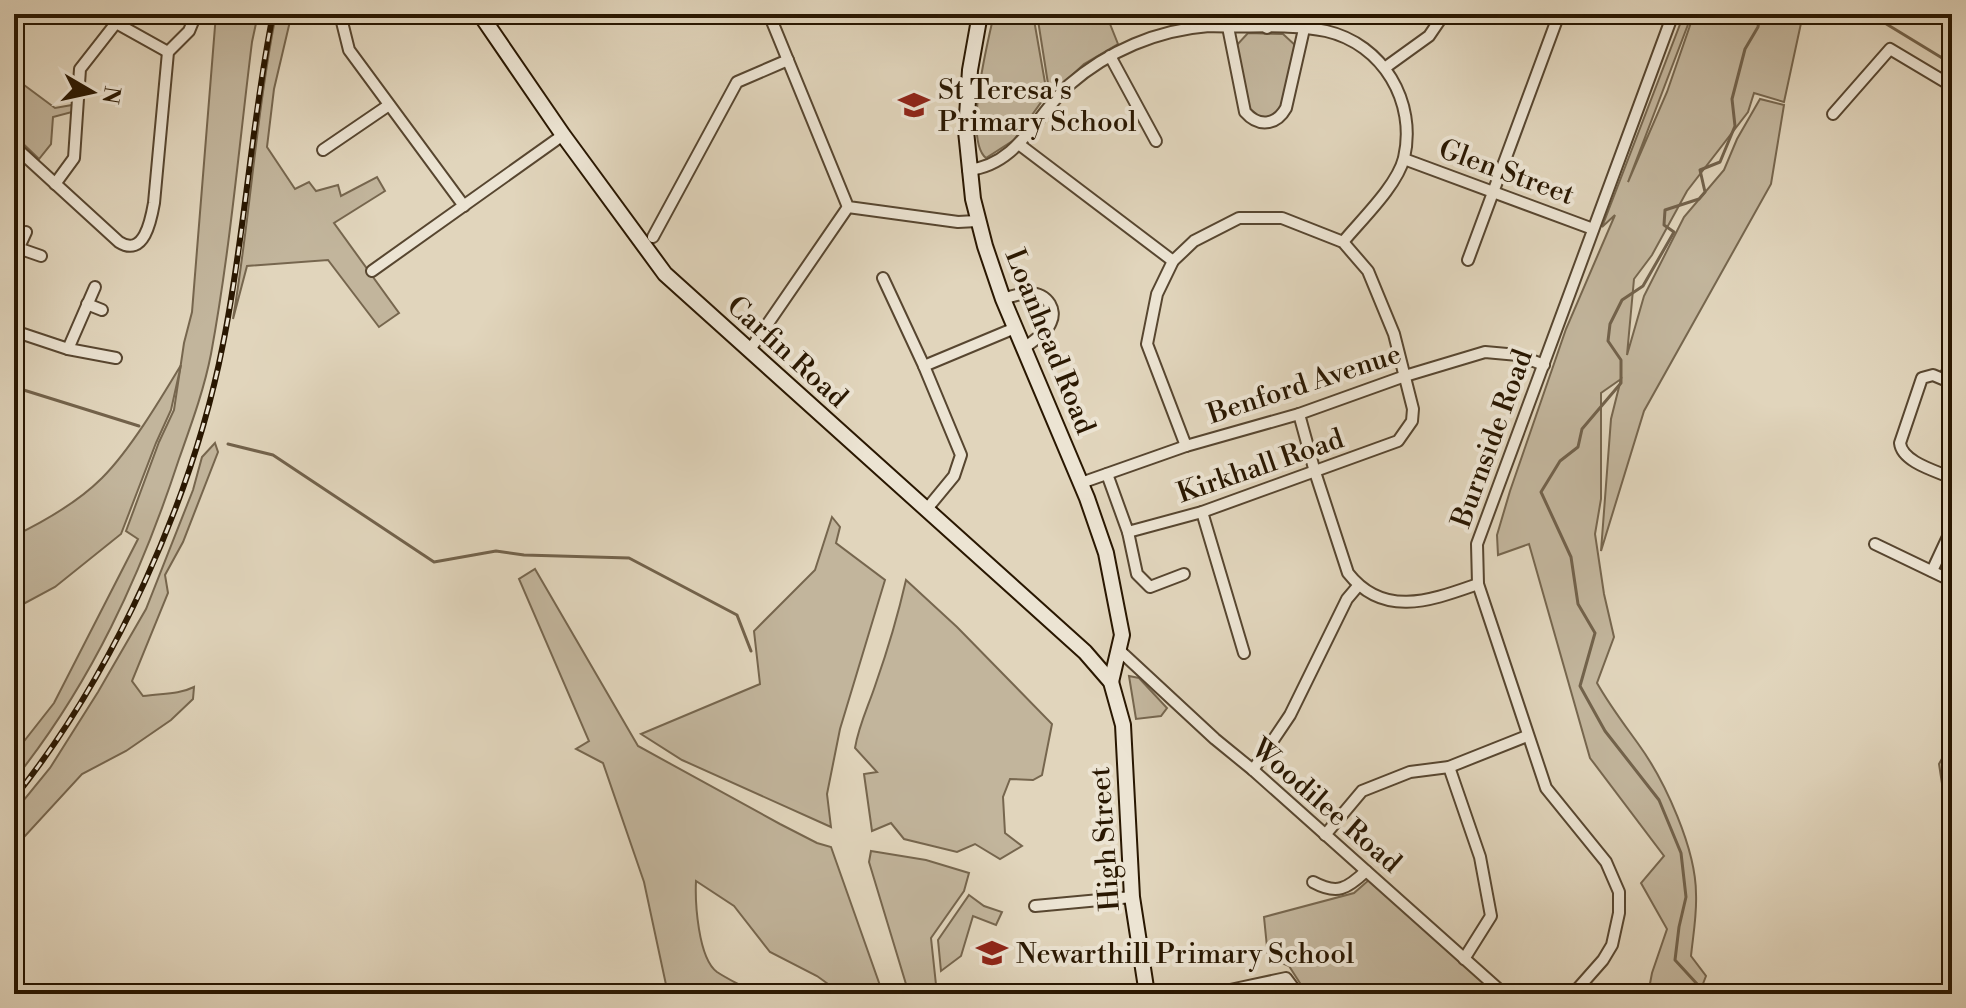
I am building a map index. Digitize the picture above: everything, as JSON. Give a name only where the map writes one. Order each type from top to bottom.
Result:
[{"type":"main road","name":"Carfin Road","points":[[480,14],[563,135],[665,274],[1085,652],[1111,682]]},
{"type":"main road","name":"Loanhead Road","points":[[980,14],[970,70],[966,131],[968,170],[977,221],[1003,299],[1098,525],[1122,635],[1111,682]]},
{"type":"main road","name":"High Street","points":[[1111,682],[1123,725],[1132,897],[1147,994]]},
{"type":"street","points":[[14,21],[20,14]]},
{"type":"street","points":[[14,146],[119,242],[132,246],[141,241],[150,228],[154,203],[168,52],[189,31],[196,14]]},
{"type":"street","points":[[340,14],[349,50],[464,206]]},
{"type":"street","points":[[769,14],[848,207]]},
{"type":"street","points":[[1267,14],[1267,28]]},
{"type":"street","points":[[1386,67],[1429,36],[1444,14]]},
{"type":"street","points":[[1468,260],[1559,14]]},
{"type":"street","name":"Burnside Road","points":[[1573,994],[1612,945],[1619,913],[1619,892],[1606,862],[1546,788],[1478,584],[1477,544],[1673,14]]},
{"type":"street","points":[[55,184],[74,158],[80,69],[112,18],[168,52]]},
{"type":"street","points":[[968,170],[979,169],[999,160],[1020,145],[1067,87],[1110,56],[1136,43],[1179,30],[1209,26],[1327,31],[1361,45],[1386,67],[1398,90],[1406,120],[1404,159],[1392,183],[1343,242]]},
{"type":"street","points":[[1228,27],[1245,112],[1255,121],[1264,123],[1279,119],[1286,108],[1304,29]]},
{"type":"street","points":[[1833,114],[1890,49],[1952,86]]},
{"type":"street","points":[[1110,56],[1156,141]]},
{"type":"street","points":[[653,237],[737,82],[788,60]]},
{"type":"street","points":[[323,150],[389,105]]},
{"type":"street","points":[[372,271],[563,135]]},
{"type":"street","points":[[1020,145],[1173,261]]},
{"type":"street","name":"Glen Street","points":[[1404,159],[1593,229]]},
{"type":"street","points":[[848,207],[958,222],[977,221]]},
{"type":"street","points":[[749,351],[848,207]]},
{"type":"street","points":[[1186,446],[1147,344],[1157,294],[1173,261],[1194,241],[1239,218],[1282,218],[1343,242],[1368,271],[1394,334],[1405,376]]},
{"type":"street","points":[[26,232],[16,253],[41,256]]},
{"type":"street","points":[[883,278],[961,455],[954,476],[926,510]]},
{"type":"street","points":[[68,349],[95,287]]},
{"type":"street","points":[[1003,299],[1028,293],[1041,295],[1049,302],[1053,313],[1051,322],[1024,348]]},
{"type":"street","points":[[87,304],[102,310]]},
{"type":"street","points":[[924,366],[1015,328]]},
{"type":"street","points":[[14,331],[68,349],[116,358]]},
{"type":"street","name":"Benford Avenue","points":[[1081,483],[1186,446],[1299,414],[1405,376],[1485,352],[1518,355],[1544,365]]},
{"type":"street","points":[[1952,362],[1948,381],[1928,375],[1919,381],[1900,447],[1907,457],[1952,478]]},
{"type":"street","name":"Kirkhall Road","points":[[1128,532],[1202,512],[1398,441],[1412,421],[1413,409],[1405,376]]},
{"type":"street","points":[[1299,414],[1348,573],[1358,586],[1393,603],[1432,599],[1478,584]]},
{"type":"street","points":[[1107,474],[1128,532],[1137,574],[1150,587],[1184,574]]},
{"type":"street","points":[[1202,512],[1244,653]]},
{"type":"street","points":[[1932,571],[1952,528]]},
{"type":"street","points":[[1875,544],[1952,581]]},
{"type":"street","points":[[1253,770],[1290,715],[1347,599],[1358,586]]},
{"type":"street","name":"Woodilee Road","points":[[1119,650],[1215,739],[1504,994]]},
{"type":"street","points":[[1325,835],[1362,791],[1410,772],[1449,767],[1527,736]]},
{"type":"street","points":[[1449,767],[1480,857],[1491,916],[1464,959]]},
{"type":"street","points":[[1313,882],[1329,890],[1351,886],[1366,871]]},
{"type":"street","points":[[1035,906],[1132,897]]},
{"type":"street","points":[[1230,990],[1286,978],[1298,994]]},
{"type":"shaded area","points":[[216,14],[258,14],[224,276],[205,381],[148,545],[111,627],[67,706],[14,780],[14,754],[54,703],[138,539],[126,531],[174,410],[192,312]]},
{"type":"shaded area","points":[[276,14],[291,14],[291,17],[274,89],[267,147],[295,189],[309,182],[316,191],[338,185],[341,196],[377,177],[385,191],[334,223],[399,313],[379,327],[328,260],[247,266],[233,319]]},
{"type":"shaded area","points":[[994,14],[1033,14],[1047,94],[1014,140],[986,158],[979,147],[977,111]]},
{"type":"shaded area","points":[[1037,14],[1106,14],[1118,44],[1084,64],[1056,90],[1049,90]]},
{"type":"shaded area","points":[[1684,14],[1692,14],[1628,182],[1667,92],[1694,14],[1803,14],[1784,102],[1754,93],[1748,112],[1687,191],[1652,255],[1634,279],[1627,355],[1644,296],[1684,217],[1724,170],[1737,139],[1760,99],[1784,105],[1771,184],[1644,411],[1601,551],[1611,419],[1621,379],[1601,393],[1601,499],[1595,534],[1614,637],[1597,683],[1649,760],[1685,837],[1695,876],[1696,894],[1691,956],[1706,976],[1699,994],[1648,994],[1667,929],[1641,883],[1664,856],[1590,758],[1529,544],[1498,555],[1497,535],[1566,329],[1615,215],[1602,227]]},
{"type":"shaded area","points":[[1248,33],[1283,34],[1296,46],[1281,108],[1270,117],[1261,118],[1248,107],[1235,47]]},
{"type":"shaded area","points":[[20,82],[55,108],[72,105],[72,112],[53,117],[51,144],[39,159],[14,135],[14,89]]},
{"type":"shaded area","points":[[181,365],[171,410],[121,534],[55,587],[14,609],[14,536],[82,496],[113,467]]},
{"type":"shaded area","points":[[215,443],[218,452],[183,542],[165,575],[168,593],[132,681],[143,696],[176,693],[194,687],[193,699],[171,720],[126,751],[82,774],[14,848],[14,812],[50,768],[146,609],[193,490],[202,457]]},
{"type":"shaded area","points":[[832,517],[840,527],[836,543],[885,580],[840,729],[827,794],[831,827],[682,760],[641,734],[760,684],[754,631],[815,570]]},
{"type":"shaded area","points":[[535,569],[638,746],[780,824],[831,847],[883,994],[842,994],[817,976],[770,952],[734,906],[696,881],[699,929],[711,965],[717,972],[756,994],[668,994],[644,882],[603,763],[576,749],[589,741],[519,579]]},
{"type":"shaded area","points":[[906,580],[1052,724],[1042,775],[1033,780],[1010,779],[1003,797],[1005,833],[1022,846],[1000,859],[975,844],[957,852],[904,839],[891,823],[872,831],[864,774],[877,772],[855,748],[889,645]]},
{"type":"shaded area","points":[[1129,676],[1139,678],[1167,708],[1161,716],[1136,719]]},
{"type":"shaded area","points":[[1952,741],[1952,849],[1939,764]]},
{"type":"shaded area","points":[[871,851],[926,860],[969,873],[964,891],[931,938],[937,994],[909,994],[869,862]]},
{"type":"shaded area","points":[[1370,879],[1500,994],[1307,994],[1289,966],[1268,957],[1264,917],[1354,893]]},
{"type":"shaded area","points":[[969,895],[984,906],[1002,912],[996,925],[973,916],[961,956],[941,971],[938,940]]},
{"type":"waterway","points":[[1687,994],[1698,985],[1675,960],[1686,897],[1681,853],[1659,800],[1605,731],[1580,686],[1595,633],[1578,604],[1571,557],[1541,492],[1560,461],[1578,447],[1582,429],[1621,383],[1621,360],[1608,341],[1610,324],[1622,300],[1643,286],[1674,232],[1664,225],[1665,210],[1699,199],[1705,192],[1700,170],[1720,162],[1735,126],[1732,99],[1745,49],[1758,27],[1760,14]]},
{"type":"waterway","points":[[1870,14],[1952,64]]},
{"type":"waterway","points":[[14,387],[139,426]]},
{"type":"waterway","points":[[228,444],[273,455],[434,562],[496,551],[524,555],[629,558],[737,615],[751,651]]},
{"type":"railway","points":[[14,798],[84,697],[116,641],[170,523],[192,463],[231,303],[273,14]]},
{"type":"place","name":"St Teresa's Primary School","points":[[914,105]]},
{"type":"place","name":"Newarthill Primary School","points":[[992,953]]}]
